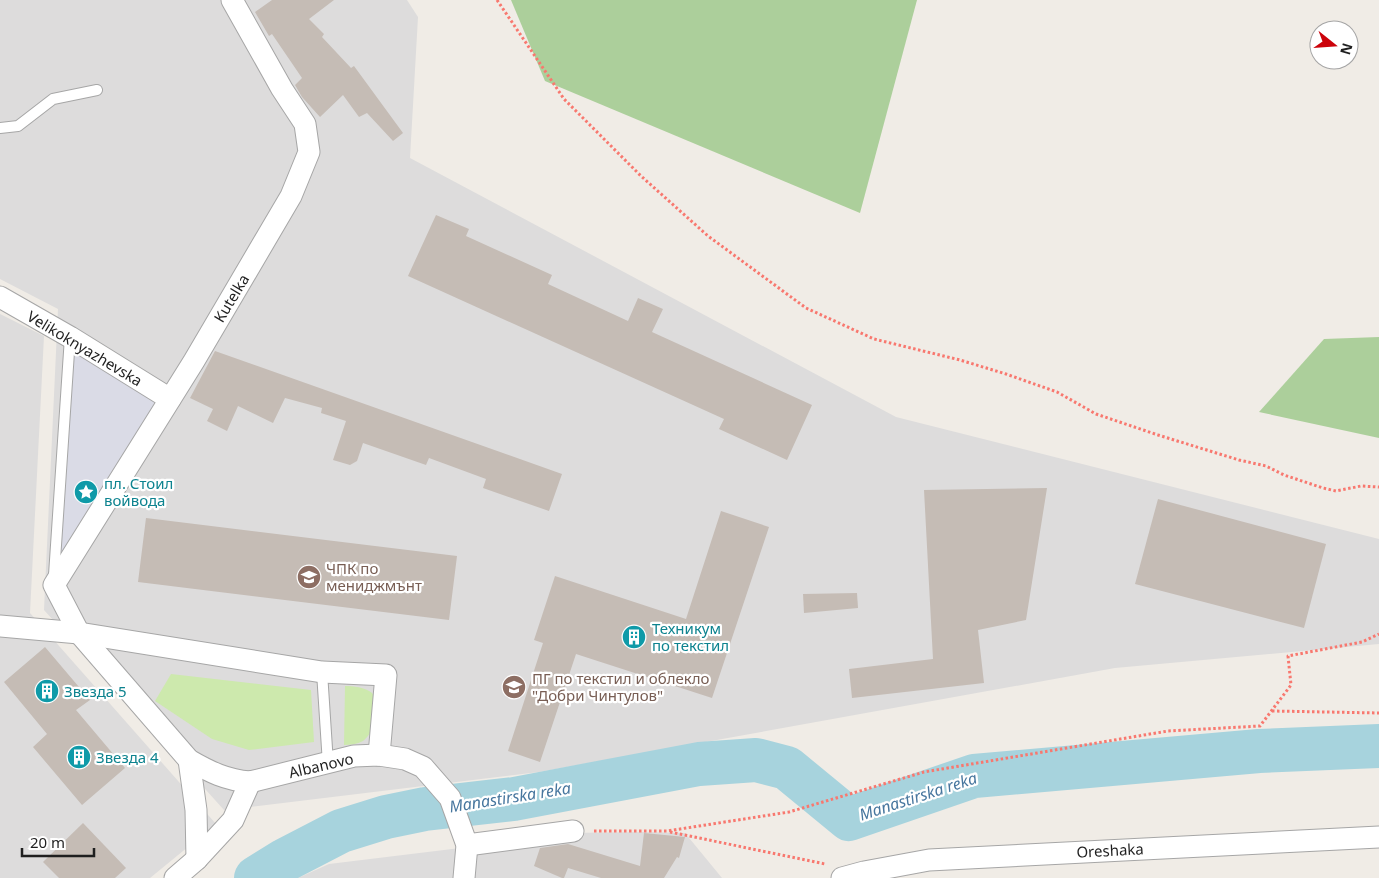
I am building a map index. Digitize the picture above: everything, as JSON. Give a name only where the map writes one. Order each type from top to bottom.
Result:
[{"type":"street","name":"Kutelka","points":[[54,585],[170,399],[291,196],[308,152],[305,124],[282,88],[232,0]]},
{"type":"street","name":"Velikoknyazhevska","points":[[0,297],[70,337],[170,399]]},
{"type":"street","points":[[54,585],[79,633],[189,760],[196,810],[197,859]]},
{"type":"street","points":[[0,626],[79,633],[322,672],[386,675],[379,755]]},
{"type":"street","name":"Albanovo","points":[[189,760],[226,778],[250,782],[354,756],[379,755],[405,759],[423,766],[450,798],[467,845],[464,878]]},
{"type":"street","points":[[175,878],[197,859],[233,820],[250,782]]},
{"type":"street","points":[[467,845],[573,830]]},
{"type":"street","name":"Oreshaka","points":[[834,871],[864,872],[929,860],[1379,837]]},
{"type":"lane","points":[[0,128],[18,126],[53,99],[97,90]]},
{"type":"lane","points":[[54,585],[70,337]]},
{"type":"lane","points":[[322,672],[328,764]]},
{"type":"path","points":[[497,0],[564,99],[642,176],[708,236],[806,308],[874,339],[960,360],[1006,374],[1057,392],[1096,414],[1239,460],[1266,466],[1284,475],[1323,488],[1336,491],[1361,486],[1379,487]]},
{"type":"path","points":[[573,830],[667,831],[790,812],[924,772],[1168,731],[1260,726],[1291,685],[1288,656],[1362,642],[1379,634]]},
{"type":"path","points":[[1271,711],[1379,713]]},
{"type":"path","points":[[667,831],[834,871]]},
{"type":"shaded area","points":[[0,0],[407,0],[418,17],[410,158],[896,417],[1379,539],[1379,644],[1115,668],[539,772],[224,810],[44,610],[58,309],[0,279]]},
{"type":"shaded area","points":[[0,314],[44,336],[30,613],[216,824],[150,878],[0,878]]},
{"type":"shaded area","name":"пл. Стоил войвода","points":[[70,337],[170,399],[54,585]]},
{"type":"shaded area","points":[[564,833],[685,833],[722,878],[298,878],[329,864],[485,845]]},
{"type":"green space","points":[[511,0],[917,0],[860,213],[545,81]]},
{"type":"green space","points":[[1379,337],[1379,438],[1259,412],[1324,339]]},
{"type":"green space","points":[[171,674],[311,690],[314,742],[249,750],[212,739],[155,701]]},
{"type":"green space","points":[[345,686],[362,688],[369,691],[372,693],[377,704],[376,718],[371,731],[363,741],[351,745],[344,745]]},
{"type":"building","points":[[272,0],[334,0],[309,19],[324,34],[322,37],[351,68],[354,66],[403,133],[393,141],[367,113],[359,117],[343,95],[320,117],[302,97],[295,85],[302,78],[272,34],[269,36],[255,12]]},
{"type":"building","points":[[436,215],[469,229],[466,236],[552,275],[548,284],[628,321],[638,298],[663,309],[652,332],[812,405],[787,460],[719,429],[724,419],[408,276]]},
{"type":"building","points":[[215,351],[562,474],[549,511],[483,488],[486,479],[429,458],[426,465],[363,443],[357,461],[350,465],[333,460],[346,421],[321,413],[322,408],[285,398],[273,423],[238,406],[227,431],[207,421],[213,409],[190,398]]},
{"type":"building","points":[[1047,488],[1026,620],[978,630],[984,683],[852,698],[849,669],[933,659],[924,490]]},
{"type":"building","points":[[1158,499],[1326,544],[1304,628],[1135,584]]},
{"type":"building","name":"Техникум по текстил","points":[[721,511],[769,527],[712,698],[576,654],[540,762],[508,751],[543,643],[534,640],[555,576],[686,619]]},
{"type":"building","points":[[146,518],[457,556],[449,620],[138,582]]},
{"type":"building","points":[[857,593],[858,608],[804,613],[803,594]]},
{"type":"building","points":[[45,647],[90,700],[76,710],[125,768],[82,805],[33,747],[47,734],[4,682]]},
{"type":"building","points":[[83,823],[126,868],[115,878],[59,878],[43,862]]},
{"type":"building","points":[[644,833],[685,837],[679,858],[677,857],[664,878],[601,878],[568,868],[564,878],[562,878],[534,866],[540,848],[568,844],[640,866]]},
{"type":"waterway","name":"Manastirska reka","points":[[256,878],[285,860],[341,831],[386,817],[425,809],[514,799],[699,764],[756,760],[787,768],[849,819],[974,776],[1259,751],[1379,746]]},
{"type":"place","name":"пл. Стоил войвода","points":[[86,492]]},
{"type":"place","name":"ЧПК по мениджмънт","points":[[309,577]]},
{"type":"place","name":"Техникум по текстил","points":[[634,637]]},
{"type":"place","name":"ПГ по текстил и облекло \"Добри Чинтулов\"","points":[[514,687]]},
{"type":"place","name":"Звезда 5","points":[[47,691]]},
{"type":"place","name":"Звезда 4","points":[[79,757]]}]
